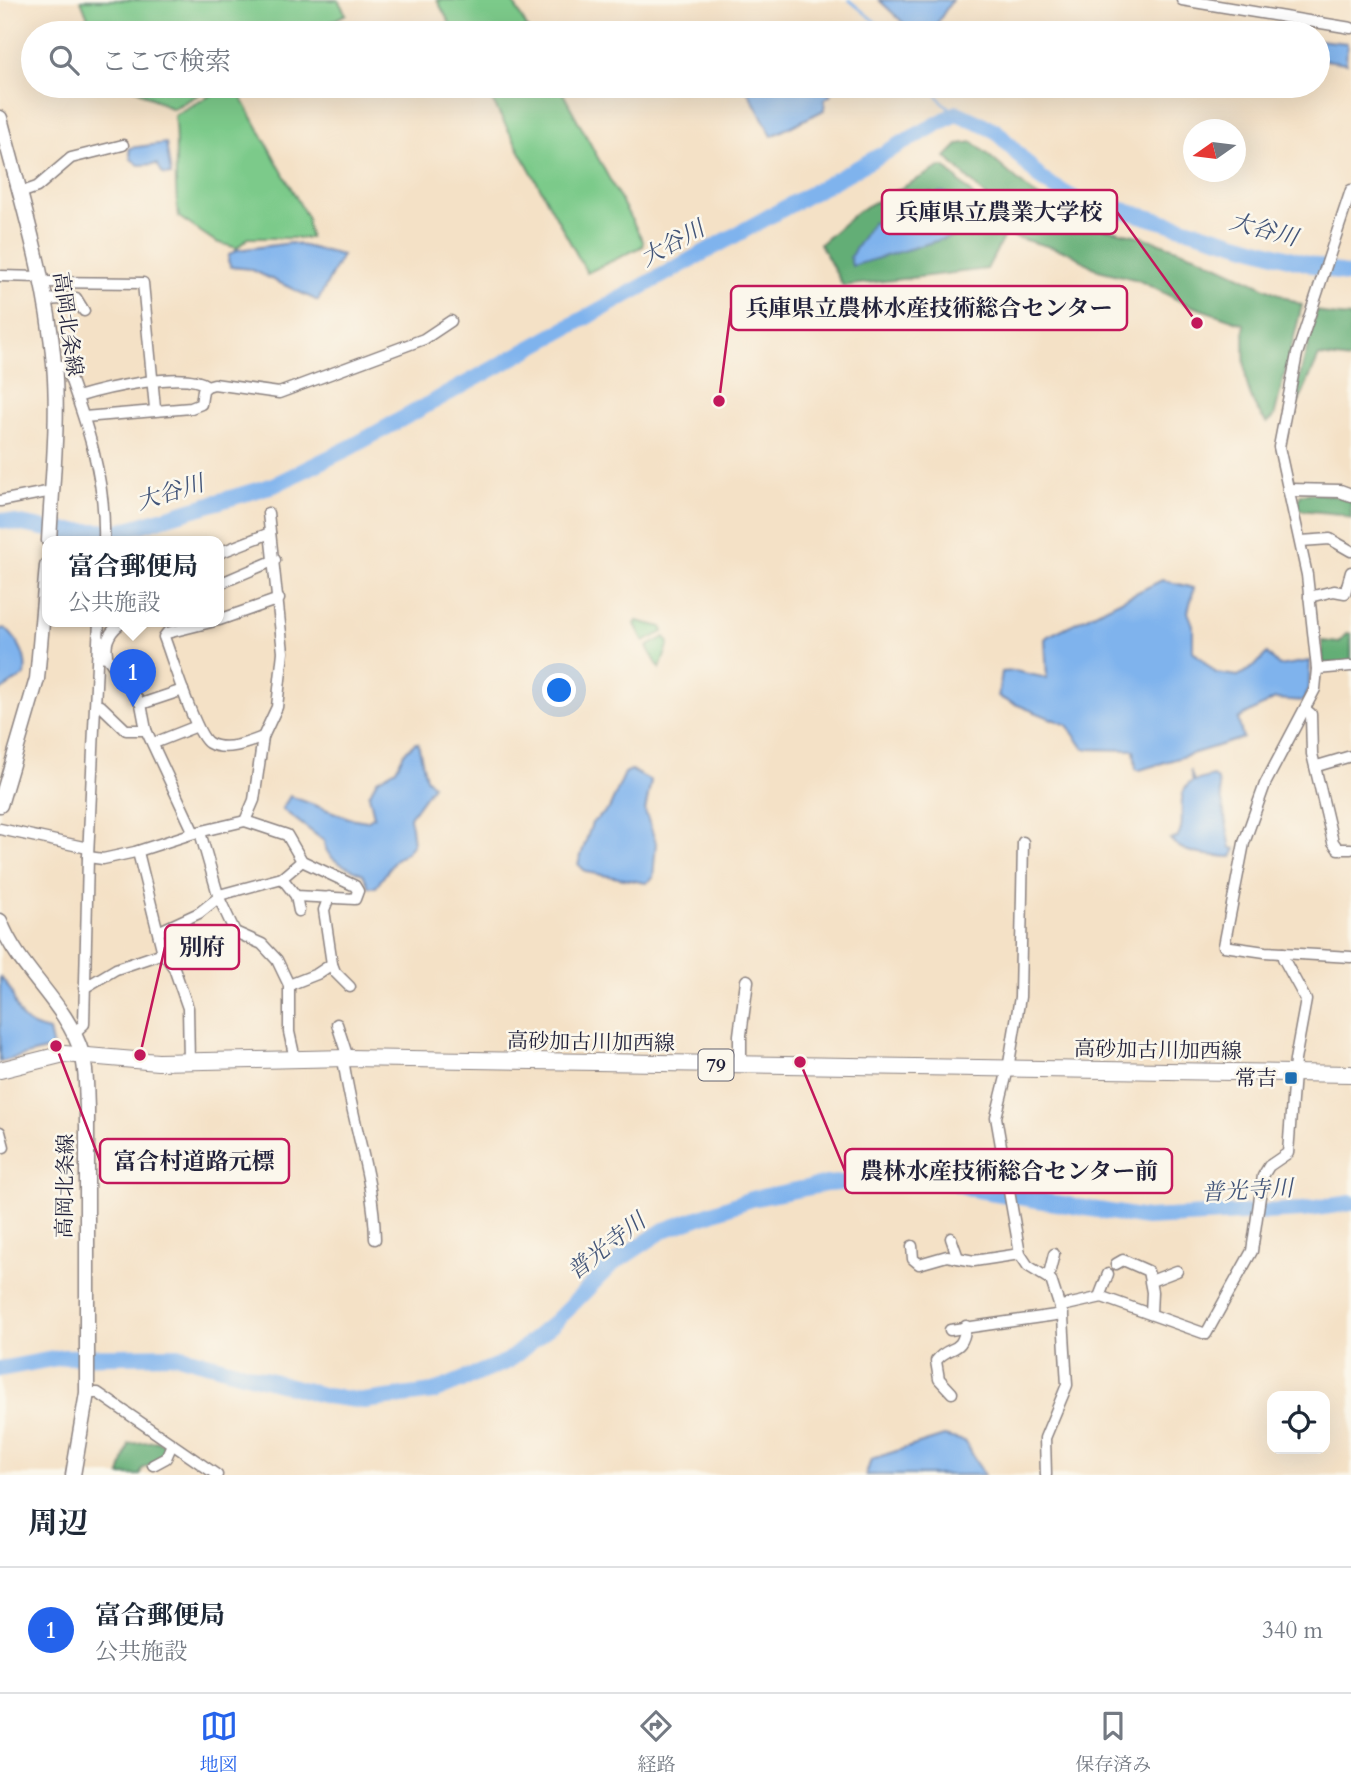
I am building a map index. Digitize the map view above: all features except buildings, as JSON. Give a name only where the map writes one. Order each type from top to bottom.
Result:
[{"type":"main road","name":"高岡北条線","points":[[0,118],[46,300],[54,365],[56,420],[49,536]]},
{"type":"main road","points":[[0,805],[37,679],[42,622]]},
{"type":"main road","name":"高岡北条線","points":[[0,921],[21,961],[73,1034],[82,1055],[87,1108],[87,1393],[73,1475]]},
{"type":"main road","name":"高砂加古川加西線","points":[[0,1070],[64,1054],[189,1062],[346,1058],[1351,1074]]},
{"type":"street","points":[[1182,0],[1313,21]]},
{"type":"street","points":[[1330,24],[1351,27]]},
{"type":"street","points":[[20,193],[37,187],[71,158],[123,145]]},
{"type":"street","points":[[1351,190],[1321,275],[1282,422],[1279,447],[1301,541],[1317,669],[1315,689],[1265,784],[1244,843],[1224,946],[1351,957]]},
{"type":"street","points":[[0,276],[144,283],[155,408]]},
{"type":"street","points":[[46,300],[76,298],[84,311]]},
{"type":"street","points":[[84,417],[155,408],[191,408],[201,404],[203,390],[214,384],[279,393],[424,338],[451,321]]},
{"type":"street","points":[[54,365],[66,367],[95,452],[104,505],[104,536]]},
{"type":"street","points":[[77,397],[151,381],[200,381],[207,387]]},
{"type":"street","points":[[1289,490],[1340,491],[1351,495]]},
{"type":"street","points":[[0,501],[52,491]]},
{"type":"street","points":[[245,821],[254,800],[262,737],[277,706],[283,652],[268,513]]},
{"type":"street","points":[[224,551],[270,533]]},
{"type":"street","points":[[1301,541],[1330,539],[1351,551]]},
{"type":"street","points":[[224,582],[275,561]]},
{"type":"street","points":[[1309,597],[1334,591],[1345,593],[1351,572]]},
{"type":"street","points":[[224,618],[279,599]]},
{"type":"street","points":[[100,627],[103,657],[141,704],[146,730],[155,743],[197,832],[219,898],[235,932],[262,944],[277,960],[289,985],[289,1032],[295,1059]]},
{"type":"street","points":[[73,1034],[84,1024],[88,852],[97,706],[105,647],[115,627]]},
{"type":"street","points":[[192,627],[167,633],[164,637],[197,726],[207,742],[218,746],[246,744],[262,737]]},
{"type":"street","points":[[1317,669],[1351,666]]},
{"type":"street","points":[[141,704],[184,690]]},
{"type":"street","points":[[97,706],[101,706],[126,730],[146,730]]},
{"type":"street","points":[[1305,709],[1311,714],[1311,742],[1334,847],[1351,849]]},
{"type":"street","points":[[155,743],[197,726]]},
{"type":"street","points":[[1317,766],[1351,755]]},
{"type":"street","points":[[0,829],[88,852],[103,859],[138,852],[197,832],[245,821],[287,835],[302,861],[355,886],[358,891],[355,899],[296,896]]},
{"type":"street","points":[[1023,842],[1020,997],[1008,1069],[996,1117],[1009,1178],[1020,1254],[1028,1266],[1048,1278],[1062,1310],[1067,1385],[1045,1438],[1046,1475]]},
{"type":"street","points":[[138,852],[146,892],[160,931],[163,953],[174,968],[188,1008],[189,1062]]},
{"type":"street","points":[[160,931],[199,913],[219,898],[282,878],[302,861]]},
{"type":"street","points":[[282,878],[296,896],[299,911]]},
{"type":"street","points":[[329,897],[324,910],[332,964],[335,972],[350,987]]},
{"type":"street","points":[[84,988],[90,988],[116,969],[163,953]]},
{"type":"street","points":[[950,1330],[1062,1310],[1099,1297],[1206,1334],[1252,1251],[1258,1227],[1263,1177],[1269,1166],[1288,1153],[1295,1060],[1306,1000],[1283,958],[1283,953]]},
{"type":"street","points":[[289,985],[317,974],[332,964]]},
{"type":"street","points":[[740,1065],[740,1035],[747,981]]},
{"type":"street","points":[[337,1024],[346,1058],[361,1149],[373,1190],[375,1239]]},
{"type":"street","points":[[0,1132],[4,1147],[0,1148]]},
{"type":"street","points":[[951,1238],[958,1258]]},
{"type":"street","points":[[912,1246],[913,1259],[919,1264],[947,1256],[974,1261],[1020,1254]]},
{"type":"street","points":[[1048,1278],[1054,1254]]},
{"type":"street","points":[[1116,1264],[1123,1260],[1143,1266],[1151,1282],[1151,1313]]},
{"type":"street","points":[[1151,1282],[1177,1271]]},
{"type":"street","points":[[1099,1297],[1108,1274]]},
{"type":"street","points":[[952,1393],[939,1379],[936,1361],[942,1354],[958,1348],[964,1339],[966,1326]]},
{"type":"street","points":[[87,1393],[98,1393],[217,1475]]},
{"type":"street","points":[[153,1465],[166,1458],[172,1444]]},
{"type":"green space","points":[[81,0],[338,0],[346,14],[333,21],[89,21]]},
{"type":"green space","points":[[437,0],[512,0],[523,21],[448,21]]},
{"type":"green space","points":[[152,98],[192,98],[172,109]]},
{"type":"green space","points":[[206,98],[242,98],[307,217],[310,238],[248,238],[237,248],[216,242],[179,217],[174,115]]},
{"type":"green space","points":[[491,98],[566,98],[643,241],[643,246],[587,273]]},
{"type":"green space","points":[[973,142],[1030,191],[1076,222],[1143,237],[1200,257],[1302,305],[1274,417],[1267,423],[1258,412],[1248,389],[1244,324],[1186,304],[1138,280],[1098,270],[1068,252],[1014,237],[1007,217],[946,157],[959,144]]},
{"type":"green space","points":[[940,167],[945,167],[1002,225],[1003,238],[987,269],[843,286],[820,244],[858,211]],"holes":[[[930,192],[935,197],[941,192],[947,194],[977,227],[853,265],[873,223],[881,225],[886,222],[886,215]]]},
{"type":"green space","points":[[1317,310],[1329,315],[1351,317],[1351,360],[1319,356],[1297,406],[1292,407]]},
{"type":"green space","points":[[1317,493],[1351,499],[1351,519],[1340,514],[1300,510],[1298,501],[1301,494]]},
{"type":"green space","points":[[637,621],[662,627],[663,632],[644,642],[635,624]]},
{"type":"green space","points":[[1348,633],[1351,634],[1351,663],[1323,664],[1322,641],[1339,643]]},
{"type":"green space","points":[[665,637],[669,643],[660,669],[647,647]]},
{"type":"green space","points":[[156,1441],[168,1446],[165,1457],[142,1469],[140,1475],[120,1475],[129,1444]]},
{"type":"water","points":[[879,0],[952,0],[939,21],[901,21]]},
{"type":"water","points":[[1330,41],[1347,43],[1346,63],[1330,61]]},
{"type":"water","points":[[751,98],[826,98],[824,110],[772,136]]},
{"type":"water","points":[[166,143],[171,175],[163,174],[157,164],[139,165],[131,159],[129,148]]},
{"type":"water","points":[[929,192],[934,197],[940,192],[946,193],[976,227],[852,266],[850,257],[873,222],[880,225],[885,222],[885,215]]},
{"type":"water","points":[[291,243],[342,255],[318,301],[250,269],[231,267],[228,261],[229,255],[237,250]]},
{"type":"water","points":[[1162,580],[1194,588],[1188,612],[1193,625],[1193,651],[1216,673],[1238,676],[1255,666],[1267,653],[1279,666],[1310,661],[1309,689],[1303,701],[1275,699],[1238,719],[1243,738],[1136,770],[1134,750],[1084,749],[1067,725],[998,697],[1002,672],[1015,671],[1047,678],[1045,639],[1048,636]]},
{"type":"water","points":[[5,628],[21,649],[26,668],[25,675],[0,691],[0,629]]},
{"type":"water","points":[[418,743],[426,778],[433,785],[410,817],[413,844],[406,853],[396,859],[376,887],[369,887],[363,874],[333,859],[324,841],[282,809],[290,796],[349,818],[367,821],[374,816],[369,795],[377,780],[396,769],[404,753]]},
{"type":"water","points":[[631,770],[651,781],[645,811],[656,843],[653,878],[646,883],[586,872],[578,864],[592,823],[609,809],[625,773]]},
{"type":"water","points":[[1190,770],[1194,781],[1213,776],[1218,781],[1231,848],[1236,849],[1232,857],[1191,852],[1170,839],[1177,838],[1180,831],[1183,792],[1193,781]]},
{"type":"water","points":[[0,977],[12,993],[25,1021],[49,1031],[53,1048],[0,1062]]},
{"type":"water","points":[[944,1436],[965,1441],[984,1475],[866,1475],[871,1459]]},
{"type":"waterway","points":[[849,0],[874,21]]},
{"type":"waterway","points":[[939,98],[957,113]]},
{"type":"waterway","name":"大谷川","points":[[0,520],[58,531],[121,531],[274,485],[351,447],[957,113],[996,131],[1042,180],[1082,203],[1112,207],[1351,276]]},
{"type":"waterway","name":"普光寺川","points":[[0,1369],[63,1357],[178,1355],[326,1396],[364,1401],[433,1392],[508,1361],[554,1323],[611,1265],[664,1230],[751,1199],[826,1184],[932,1176],[977,1190],[1146,1218],[1302,1210],[1351,1203]]},
{"type":"place","name":"兵庫県立農業大学校","points":[[1197,323]]},
{"type":"place","name":"兵庫県立農林水産技術総合センター","points":[[719,401]]},
{"type":"place","name":"富合郵便局","points":[[133,707]]},
{"type":"place","name":"富合村道路元標","points":[[56,1046]]},
{"type":"place","name":"別府","points":[[140,1055]]},
{"type":"place","name":"農林水産技術総合センター前","points":[[800,1062]]},
{"type":"place","name":"常吉","points":[[1291,1078]]}]
